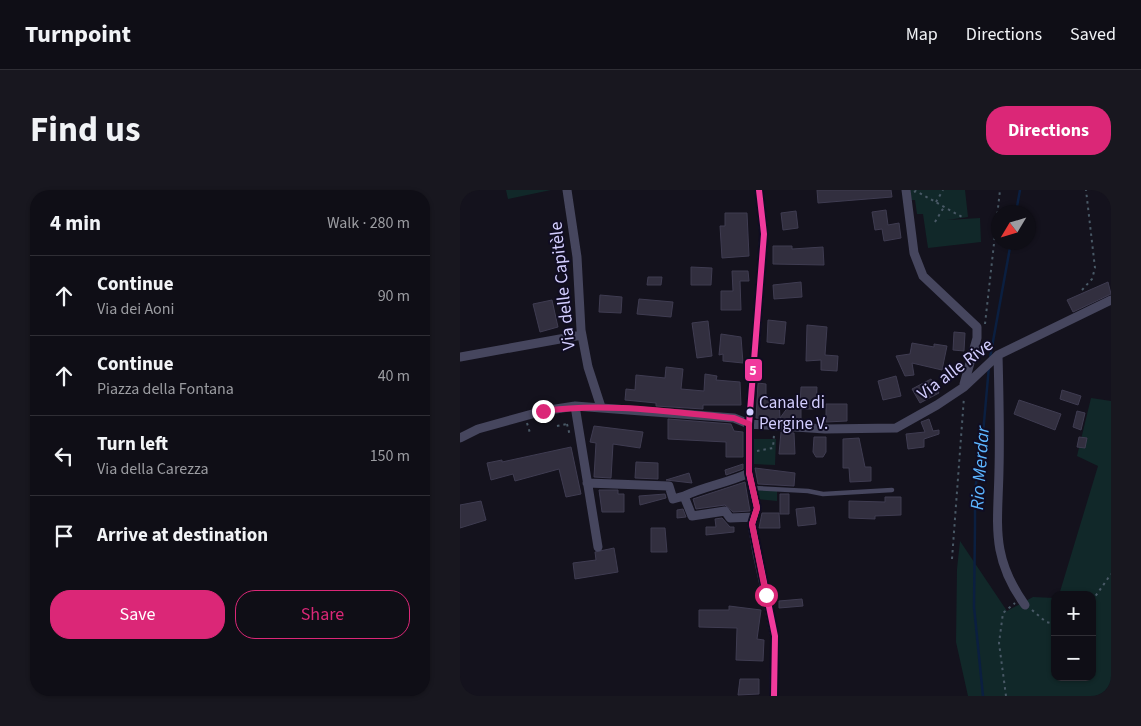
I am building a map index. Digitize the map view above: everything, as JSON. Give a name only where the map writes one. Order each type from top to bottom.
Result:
[{"type":"street","name":"Via delle Capitèle","points":[[567,190],[577,257],[582,335],[588,367],[601,407]]},
{"type":"street","points":[[759,190],[764,234],[749,424],[749,472],[757,508],[752,524],[756,553],[775,636],[774,696]]},
{"type":"street","points":[[906,192],[914,253],[923,276],[977,327],[977,338],[964,387]]},
{"type":"street","name":"Via alle Rive","points":[[460,438],[478,429],[535,413],[575,406],[734,418],[749,424],[825,429],[896,428],[964,387],[991,360],[1111,300]]},
{"type":"street","points":[[460,357],[582,335]]},
{"type":"street","points":[[991,360],[999,471],[996,532],[1001,558],[1014,590],[1023,602]]},
{"type":"street","points":[[575,406],[598,547]]},
{"type":"street","points":[[587,483],[669,486],[673,499],[697,490],[732,481],[749,472]]},
{"type":"street","points":[[684,496],[692,516],[725,511],[730,518],[754,517]]},
{"type":"lane","points":[[754,488],[808,491],[823,494],[892,490]]},
{"type":"path","points":[[936,202],[943,190]]},
{"type":"path","points":[[984,328],[1000,190]]},
{"type":"path","points":[[1082,290],[1092,279],[1095,268],[1086,190]]},
{"type":"path","points":[[906,192],[916,191],[963,219]]},
{"type":"path","points":[[935,222],[944,207]]},
{"type":"path","points":[[952,560],[965,409],[964,387]]},
{"type":"path","points":[[564,419],[565,425]]},
{"type":"path","points":[[527,421],[530,433]]},
{"type":"path","points":[[557,426],[578,422]]},
{"type":"path","points":[[749,450],[761,452],[773,448],[774,439]]},
{"type":"path","points":[[1096,596],[1111,574]]},
{"type":"path","points":[[1006,696],[999,643],[1003,613],[1023,602],[1046,622],[1051,623]]},
{"type":"green space","points":[[506,190],[551,190],[508,199]]},
{"type":"green space","points":[[910,190],[965,190],[968,217],[947,220],[980,218],[981,242],[928,248],[923,214],[917,214],[915,200],[911,200]]},
{"type":"green space","points":[[1091,398],[1111,401],[1111,696],[968,696],[956,642],[957,569],[960,541],[1007,611],[1033,597],[1051,598],[1051,681],[1096,681],[1096,591],[1060,591],[1098,466],[1077,456]]},
{"type":"green space","points":[[752,439],[776,439],[775,465],[753,464]]},
{"type":"green space","points":[[757,489],[777,490],[777,501],[758,499]]},
{"type":"building","points":[[817,190],[891,190],[892,197],[818,203]]},
{"type":"building","points":[[886,210],[888,225],[899,223],[901,238],[884,241],[882,229],[875,230],[872,212]]},
{"type":"building","points":[[796,211],[798,228],[783,230],[781,213]]},
{"type":"building","points":[[725,213],[747,213],[749,256],[722,258],[720,226],[725,226]]},
{"type":"building","points":[[773,246],[792,246],[792,249],[823,247],[824,265],[773,264]]},
{"type":"building","points":[[691,267],[712,268],[711,285],[691,285]]},
{"type":"building","points":[[732,271],[748,271],[749,281],[740,281],[741,310],[721,310],[721,291],[733,291]]},
{"type":"building","points":[[648,277],[662,277],[661,285],[647,285]]},
{"type":"building","points":[[801,282],[802,297],[774,299],[773,285]]},
{"type":"building","points":[[1108,282],[1111,294],[1073,312],[1067,300]]},
{"type":"building","points":[[600,295],[622,297],[621,313],[599,312]]},
{"type":"building","points":[[639,299],[673,302],[671,317],[637,314]]},
{"type":"building","points":[[552,300],[558,327],[540,332],[533,304]]},
{"type":"building","points":[[768,320],[786,322],[784,344],[767,342]]},
{"type":"building","points":[[708,321],[712,356],[697,358],[692,323]]},
{"type":"building","points":[[807,325],[827,327],[825,355],[838,356],[837,371],[821,370],[821,360],[806,361]]},
{"type":"building","points":[[954,332],[965,333],[964,351],[953,350]]},
{"type":"building","points":[[721,334],[741,337],[743,363],[723,361],[723,354],[719,355]]},
{"type":"building","points":[[912,343],[934,347],[934,344],[947,346],[942,370],[912,363],[914,375],[905,376],[896,356],[910,354]]},
{"type":"building","points":[[666,367],[683,369],[681,389],[704,391],[705,374],[717,376],[716,380],[740,382],[741,405],[703,405],[703,409],[656,406],[656,403],[625,400],[626,389],[635,390],[636,375],[665,378]]},
{"type":"building","points":[[896,376],[901,396],[883,400],[878,381]]},
{"type":"building","points":[[931,379],[939,393],[920,403],[912,389]]},
{"type":"building","points":[[758,383],[766,384],[766,397],[779,400],[780,418],[791,403],[800,406],[801,387],[817,387],[816,409],[801,409],[801,421],[756,418]]},
{"type":"building","points":[[1062,390],[1081,396],[1078,405],[1060,399]]},
{"type":"building","points":[[1019,400],[1061,414],[1055,430],[1014,414]]},
{"type":"building","points":[[826,404],[847,404],[847,421],[826,422]]},
{"type":"building","points":[[1077,411],[1085,413],[1081,430],[1073,427]]},
{"type":"building","points":[[668,419],[731,424],[734,431],[743,432],[743,457],[726,457],[726,442],[668,439]]},
{"type":"building","points":[[929,419],[933,431],[939,430],[939,434],[924,439],[924,447],[908,449],[906,434],[925,432],[921,422]]},
{"type":"building","points":[[594,426],[643,432],[640,448],[613,444],[611,478],[594,477],[596,443],[590,442]]},
{"type":"building","points":[[781,432],[794,433],[795,454],[779,454]]},
{"type":"building","points":[[814,437],[826,437],[826,452],[823,457],[816,457],[813,452]]},
{"type":"building","points":[[1079,437],[1087,438],[1085,448],[1077,447]]},
{"type":"building","points":[[859,438],[865,467],[871,467],[871,481],[850,482],[849,468],[843,468],[843,439]]},
{"type":"building","points":[[571,447],[581,494],[566,497],[559,469],[515,481],[513,474],[491,480],[487,463],[502,460],[502,462]]},
{"type":"building","points":[[636,462],[658,463],[658,479],[635,478]]},
{"type":"building","points":[[743,464],[743,469],[726,475],[725,470]]},
{"type":"building","points":[[755,468],[795,473],[794,486],[758,484]]},
{"type":"building","points":[[689,473],[692,483],[666,480]]},
{"type":"building","points":[[745,482],[750,511],[733,512],[725,505],[696,509],[693,499]]},
{"type":"building","points":[[599,490],[618,490],[618,494],[624,494],[624,512],[602,512]]},
{"type":"building","points":[[665,494],[666,498],[640,505],[639,496]]},
{"type":"building","points":[[780,494],[789,494],[789,514],[780,514]]},
{"type":"building","points":[[885,497],[901,497],[901,515],[875,516],[875,519],[849,518],[849,501],[885,502]]},
{"type":"building","points":[[481,501],[486,520],[460,528],[460,505]]},
{"type":"building","points":[[814,507],[816,524],[798,526],[796,509]]},
{"type":"building","points":[[683,509],[686,517],[677,518],[677,510]]},
{"type":"building","points":[[762,513],[779,513],[780,528],[759,528]]},
{"type":"building","points":[[722,518],[730,527],[734,527],[734,532],[706,535],[706,527],[716,527],[715,519]]},
{"type":"building","points":[[651,528],[665,528],[667,552],[651,552]]},
{"type":"building","points":[[614,548],[618,572],[575,579],[573,563],[596,560],[595,552]]},
{"type":"building","points":[[802,599],[803,606],[779,608],[779,601]]},
{"type":"building","points":[[729,606],[761,610],[757,639],[764,640],[763,661],[736,660],[737,628],[699,627],[699,610],[729,610]]},
{"type":"building","points":[[740,679],[759,679],[759,694],[738,695]]},
{"type":"waterway","name":"Rio Merdar","points":[[1017,205],[1020,190]]},
{"type":"waterway","name":"Rio Merdar","points":[[990,358],[1010,250]]},
{"type":"waterway","name":"Rio Merdar","points":[[983,696],[974,607],[975,490],[982,445],[989,366]]},
{"type":"transit line","name":"5","points":[[759,190],[764,234],[749,424],[749,473],[757,508],[752,524],[775,636],[774,696]]},
{"type":"place","name":"Canale di Pergine V.","points":[[750,412]]},
{"type":"route","points":[[543,411],[575,406],[601,407],[734,418],[749,424],[749,472],[757,508],[752,524],[756,553],[766,595]]}]
